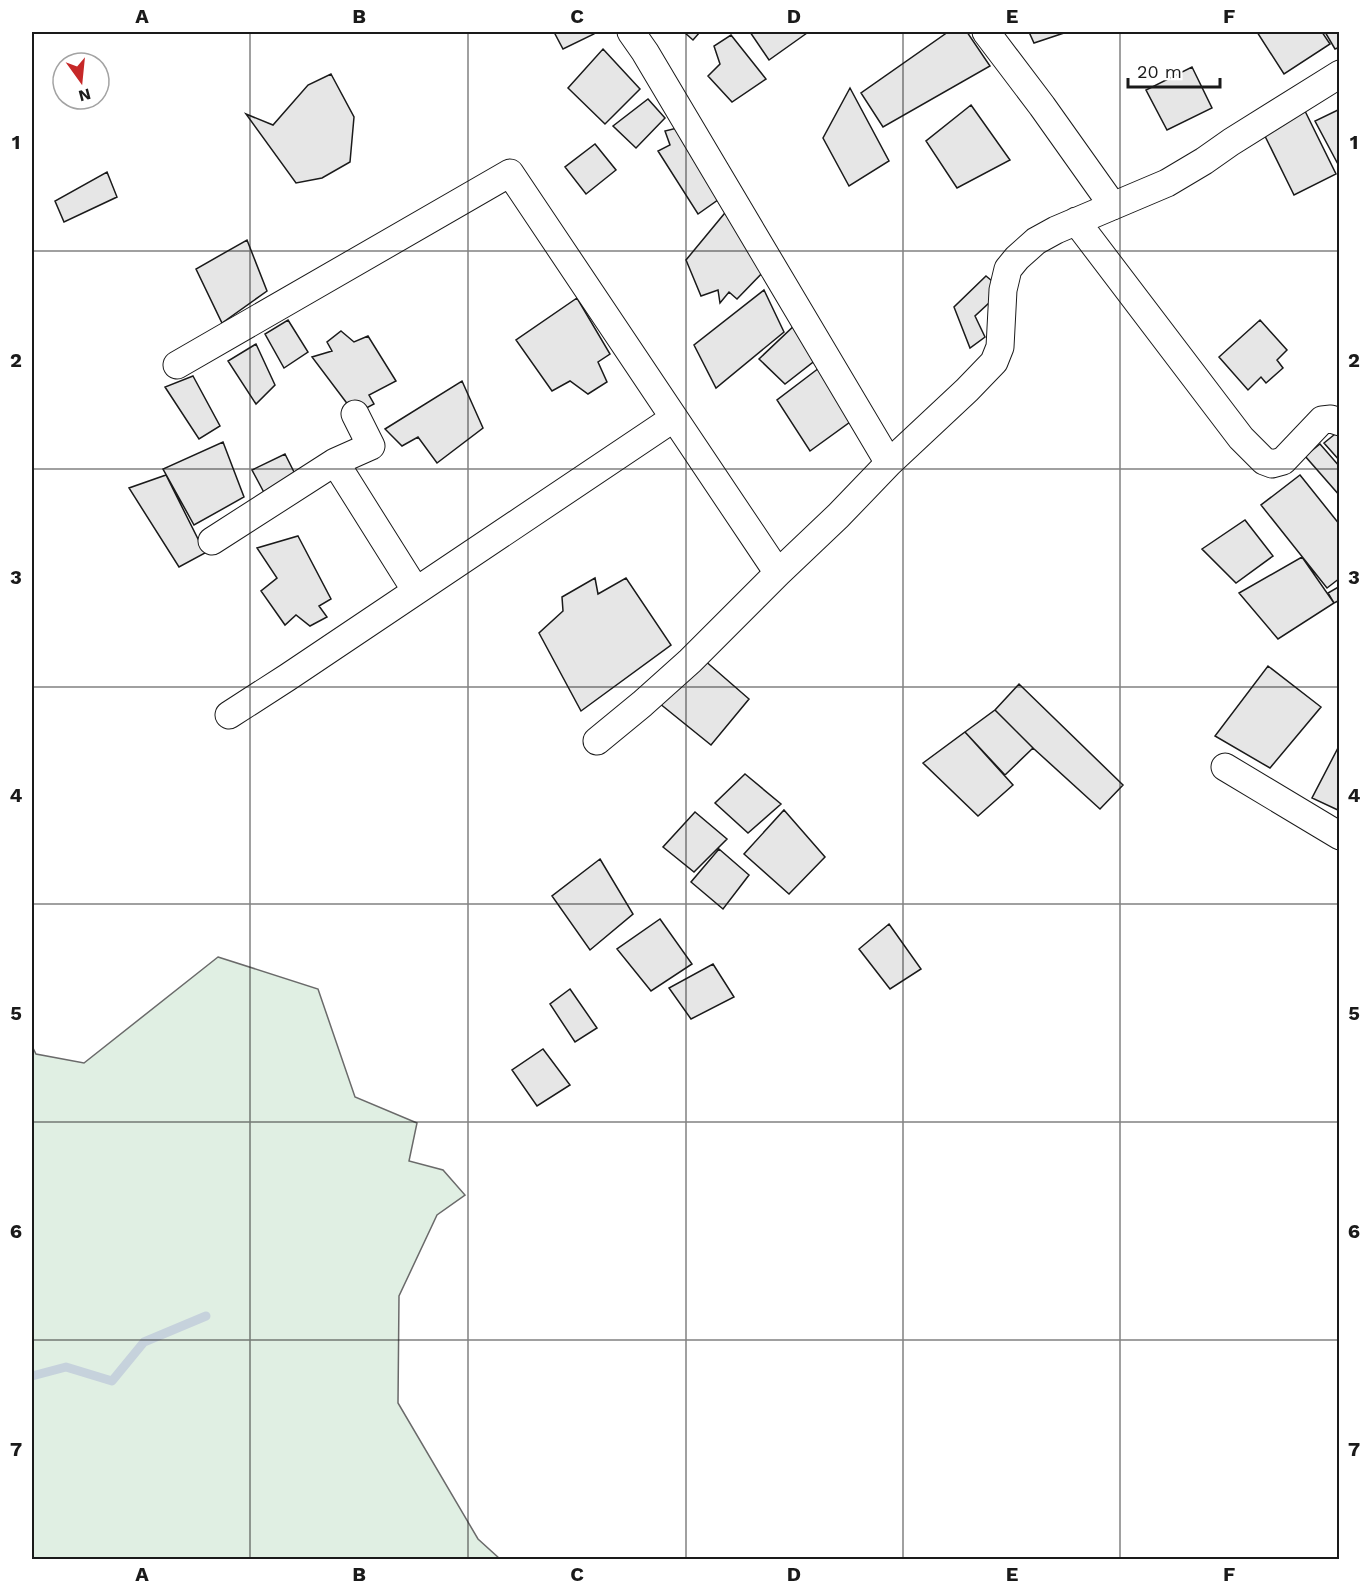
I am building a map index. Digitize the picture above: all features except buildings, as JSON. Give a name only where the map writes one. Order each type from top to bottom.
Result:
[{"type":"street","points":[[631,32],[889,464]]},
{"type":"street","points":[[986,32],[1113,206]]},
{"type":"street","points":[[597,741],[690,661],[994,362],[1000,346],[1003,290],[1008,269],[1017,258],[1036,241],[1076,221],[1176,178],[1340,74]]},
{"type":"street","points":[[177,365],[510,173],[778,573]]},
{"type":"street","points":[[1076,221],[1241,438],[1264,461],[1272,464],[1283,461],[1322,420],[1331,419],[1340,422]]},
{"type":"street","points":[[212,540],[334,462],[371,446],[355,414]]},
{"type":"street","points":[[229,715],[674,418]]},
{"type":"street","points":[[360,451],[385,429]]},
{"type":"street","points":[[334,462],[416,591]]},
{"type":"street","points":[[1226,767],[1340,836]]},
{"type":"green space","points":[[218,957],[318,989],[355,1097],[417,1123],[409,1161],[443,1170],[465,1195],[437,1215],[399,1296],[398,1403],[478,1539],[500,1559],[32,1559],[32,1046],[36,1054],[84,1063]]},
{"type":"waterway","points":[[32,1376],[66,1367],[112,1381],[144,1342],[206,1316]]}]
